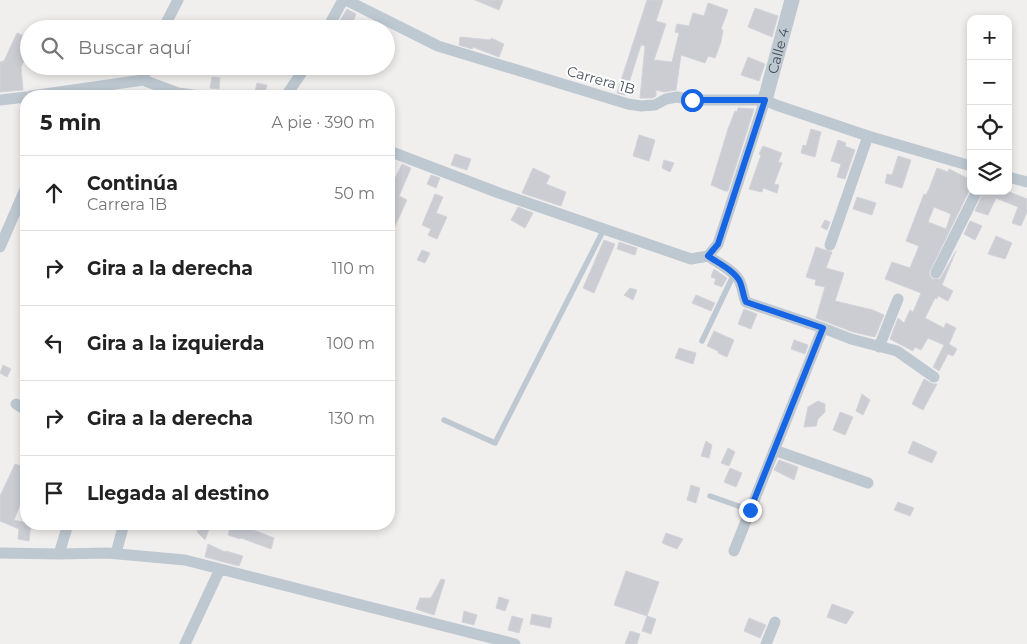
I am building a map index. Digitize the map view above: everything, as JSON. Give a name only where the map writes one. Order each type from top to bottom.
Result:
[{"type":"street","points":[[168,20],[178,0]]},
{"type":"street","points":[[332,20],[344,0]]},
{"type":"street","name":"Carrera 1B","points":[[344,0],[385,20]]},
{"type":"street","name":"Calle 4","points":[[765,100],[792,0]]},
{"type":"street","name":"Carrera 1B","points":[[395,25],[438,46],[628,104],[641,106],[655,105],[666,99],[677,97],[692,100],[765,100],[868,136],[967,165]]},
{"type":"street","points":[[144,80],[145,75]]},
{"type":"street","points":[[290,90],[300,75]]},
{"type":"street","points":[[88,90],[144,80],[156,90]]},
{"type":"street","points":[[0,100],[20,98]]},
{"type":"street","points":[[395,153],[499,193],[690,259],[708,256],[718,244],[765,100]]},
{"type":"street","points":[[830,246],[868,136]]},
{"type":"street","points":[[1012,178],[1027,182]]},
{"type":"street","points":[[936,273],[975,195]]},
{"type":"street","points":[[0,247],[20,201]]},
{"type":"street","points":[[708,256],[734,274],[740,282],[746,302],[851,339],[897,351],[934,377]]},
{"type":"street","points":[[880,347],[898,298]]},
{"type":"street","points":[[734,551],[823,328]]},
{"type":"street","points":[[774,450],[868,483]]},
{"type":"street","points":[[59,554],[66,530]]},
{"type":"street","points":[[116,553],[122,530]]},
{"type":"street","points":[[0,553],[116,553],[185,560],[514,644]]},
{"type":"street","points":[[184,644],[220,569]]},
{"type":"street","points":[[766,644],[775,622]]},
{"type":"lane","points":[[444,420],[494,443],[604,229]]},
{"type":"lane","points":[[702,341],[734,274]]},
{"type":"lane","points":[[710,496],[750,510]]},
{"type":"building","points":[[475,0],[503,0],[499,10]]},
{"type":"building","points":[[647,0],[663,0],[656,21],[666,24],[654,60],[672,62],[679,33],[675,32],[677,24],[689,26],[693,13],[704,16],[708,3],[728,10],[721,29],[723,30],[721,42],[715,58],[708,56],[705,63],[681,55],[676,90],[664,92],[656,90],[656,96],[653,98],[640,98],[645,46],[641,45],[625,95],[617,93]]},
{"type":"building","points":[[755,8],[778,16],[772,37],[748,27]]},
{"type":"building","points":[[347,9],[356,14],[354,20],[340,20]]},
{"type":"building","points":[[17,33],[20,34],[20,75],[22,75],[23,90],[0,92],[0,62],[4,61]]},
{"type":"building","points":[[460,37],[491,40],[491,38],[504,44],[499,57],[473,47],[472,49],[459,45]]},
{"type":"building","points":[[748,57],[765,64],[759,81],[741,75]]},
{"type":"building","points":[[212,77],[220,78],[219,89],[210,88]]},
{"type":"building","points":[[257,83],[267,85],[266,90],[255,90]]},
{"type":"building","points":[[738,108],[754,109],[728,191],[725,191],[711,185],[728,129]]},
{"type":"building","points":[[811,129],[821,132],[815,157],[801,153],[803,145],[806,146]]},
{"type":"building","points":[[639,135],[655,140],[649,161],[633,156]]},
{"type":"building","points":[[838,140],[846,143],[845,146],[855,150],[845,179],[837,177],[841,164],[831,161]]},
{"type":"building","points":[[763,146],[782,153],[778,162],[782,163],[774,184],[779,185],[777,193],[763,188],[762,192],[749,189]]},
{"type":"building","points":[[455,154],[471,159],[467,170],[451,165]]},
{"type":"building","points":[[898,156],[911,160],[902,188],[885,183],[887,174],[892,175]]},
{"type":"building","points":[[664,160],[674,163],[670,172],[662,168]]},
{"type":"building","points":[[402,164],[411,168],[399,196],[407,200],[395,226],[395,179]]},
{"type":"building","points":[[533,168],[550,176],[546,184],[566,192],[561,206],[522,193]]},
{"type":"building","points":[[937,168],[948,172],[949,169],[967,178],[967,195],[929,273],[932,279],[940,279],[956,251],[942,285],[953,291],[948,301],[938,296],[937,299],[935,298],[925,318],[944,328],[946,323],[956,328],[949,344],[957,349],[953,356],[948,354],[939,371],[933,367],[944,345],[928,338],[921,350],[915,347],[913,351],[890,339],[898,318],[904,323],[910,310],[913,312],[921,293],[885,279],[892,262],[910,268],[919,246],[906,241],[924,194],[926,195]],"holes":[[[934,207],[951,214],[946,229],[928,222]]]},
{"type":"building","points":[[431,175],[440,178],[436,188],[427,184]]},
{"type":"building","points":[[1012,193],[1027,199],[1027,212],[1021,226],[1012,223],[1018,207],[996,198],[988,215],[975,211],[982,195],[1012,195]]},
{"type":"building","points":[[435,194],[443,197],[436,213],[447,217],[437,239],[428,235],[431,229],[422,225]]},
{"type":"building","points":[[857,197],[876,203],[872,215],[853,209]]},
{"type":"building","points":[[518,207],[533,213],[525,228],[511,220]]},
{"type":"building","points":[[825,220],[830,222],[827,230],[821,227]]},
{"type":"building","points":[[970,221],[982,226],[975,240],[964,234]]},
{"type":"building","points":[[996,236],[1012,243],[1005,259],[988,254]]},
{"type":"building","points":[[604,240],[615,244],[594,293],[583,288]]},
{"type":"building","points":[[619,242],[637,248],[635,255],[617,249]]},
{"type":"building","points":[[816,247],[832,252],[826,268],[844,273],[835,301],[873,310],[884,315],[875,337],[853,332],[816,318],[825,287],[815,285],[816,280],[806,277]]},
{"type":"building","points":[[422,250],[430,253],[425,263],[417,260]]},
{"type":"building","points":[[714,269],[727,278],[722,287],[714,284],[716,279],[711,277]]},
{"type":"building","points":[[630,288],[637,290],[633,300],[624,295]]},
{"type":"building","points":[[696,295],[715,303],[711,311],[692,303]]},
{"type":"building","points":[[744,309],[757,314],[751,329],[738,324]]},
{"type":"building","points":[[714,331],[734,340],[727,357],[707,346]]},
{"type":"building","points":[[794,340],[808,345],[805,354],[791,349]]},
{"type":"building","points":[[679,348],[696,353],[693,364],[675,358]]},
{"type":"building","points":[[3,365],[11,369],[7,377],[0,373]]},
{"type":"building","points":[[924,379],[937,384],[923,410],[912,404]]},
{"type":"building","points":[[862,394],[870,400],[863,415],[856,411]]},
{"type":"building","points":[[818,401],[825,404],[825,412],[818,419],[816,426],[804,427],[808,407]]},
{"type":"building","points":[[840,412],[853,417],[845,435],[833,430]]},
{"type":"building","points":[[706,441],[712,445],[709,458],[701,456]]},
{"type":"building","points":[[913,441],[937,452],[932,463],[908,453]]},
{"type":"building","points":[[728,448],[735,452],[729,466],[721,463]]},
{"type":"building","points":[[779,460],[798,467],[794,480],[774,470]]},
{"type":"building","points":[[15,464],[20,466],[20,505],[14,520],[20,521],[20,530],[30,530],[29,541],[18,539],[19,529],[0,521],[0,496]]},
{"type":"building","points":[[730,468],[742,473],[736,487],[724,482]]},
{"type":"building","points":[[691,485],[700,488],[696,503],[687,500]]},
{"type":"building","points":[[898,502],[914,508],[910,516],[894,510]]},
{"type":"building","points":[[198,530],[209,530],[205,540],[197,532]]},
{"type":"building","points":[[230,530],[252,530],[274,538],[271,549],[228,535]]},
{"type":"building","points":[[666,533],[683,539],[677,549],[662,543]]},
{"type":"building","points":[[208,544],[225,552],[243,556],[239,566],[205,557]]},
{"type":"building","points":[[626,571],[659,582],[647,616],[614,605]]},
{"type":"building","points":[[441,579],[445,580],[434,615],[416,609],[420,598],[431,598]]},
{"type":"building","points":[[499,597],[509,600],[505,611],[496,608]]},
{"type":"building","points":[[832,604],[854,612],[846,624],[827,617]]},
{"type":"building","points":[[464,611],[477,615],[474,625],[462,622]]},
{"type":"building","points":[[532,614],[552,618],[550,628],[530,624]]},
{"type":"building","points":[[512,616],[523,619],[519,633],[508,630]]},
{"type":"building","points":[[647,616],[656,619],[651,634],[642,631]]},
{"type":"building","points":[[749,618],[766,625],[760,638],[744,631]]},
{"type":"building","points":[[630,631],[640,634],[637,644],[625,644]]},
{"type":"route","points":[[692,100],[765,100],[718,244],[708,256],[734,274],[740,282],[746,302],[823,328],[750,510]]}]
